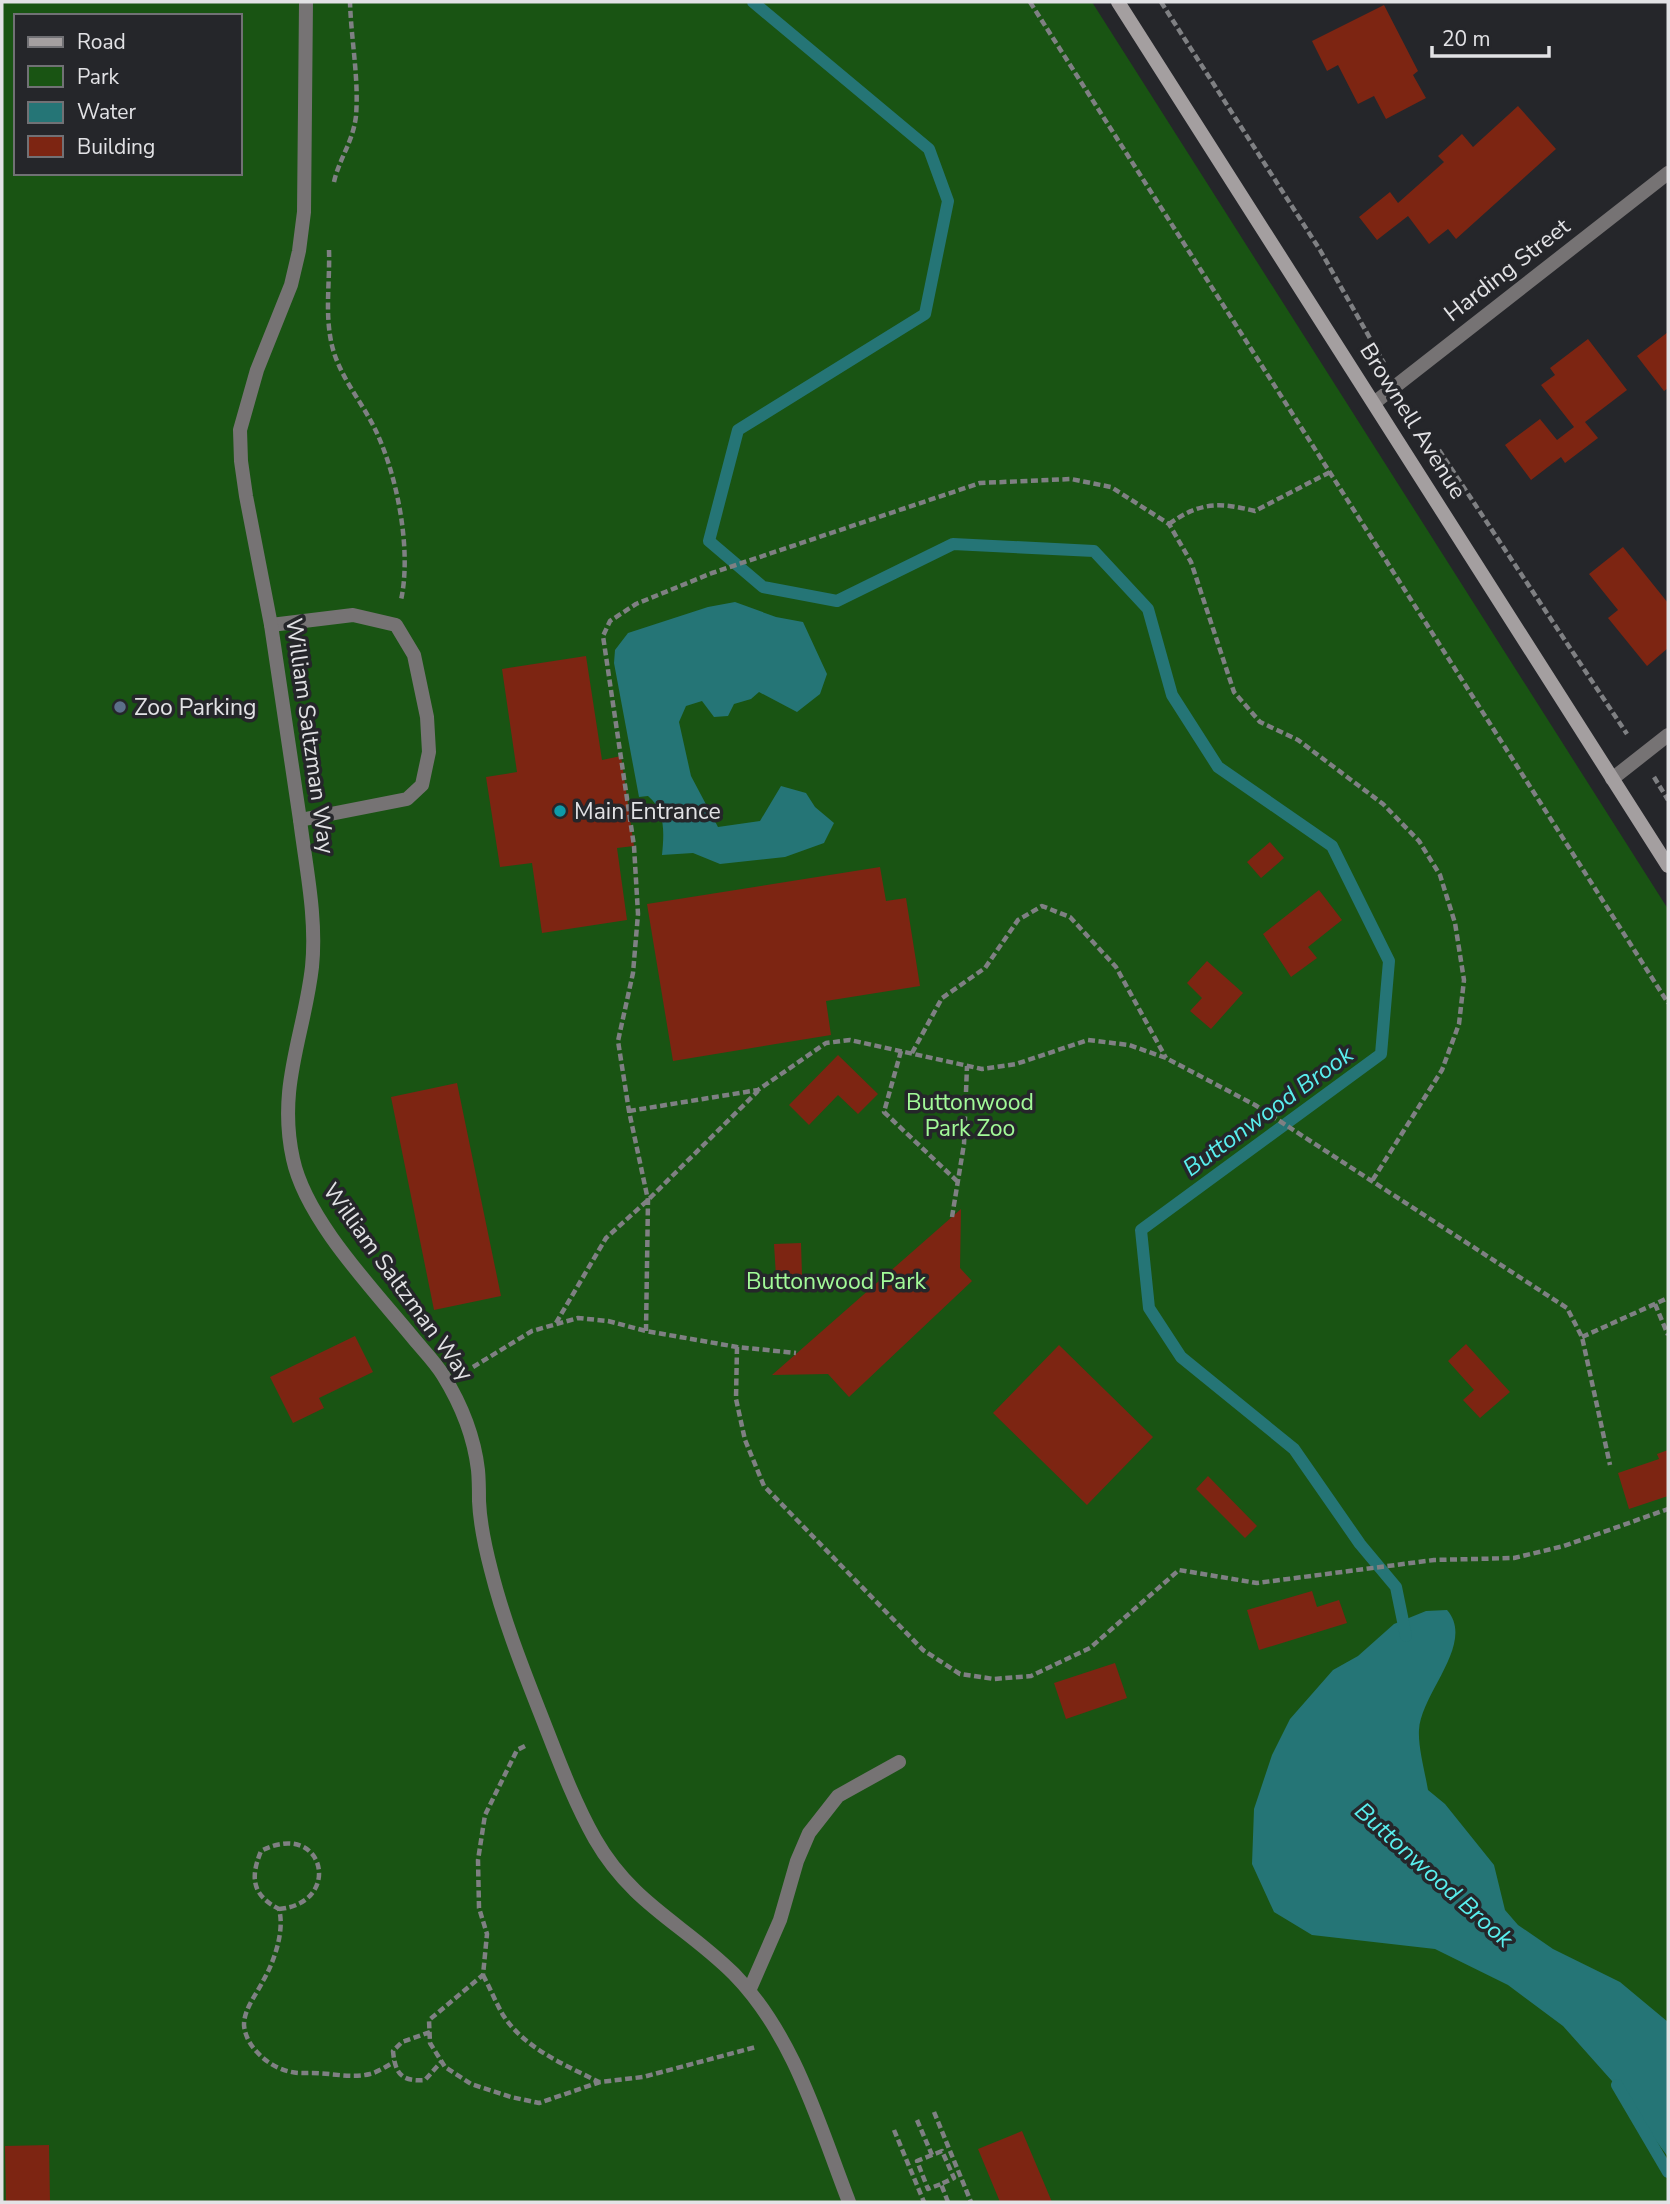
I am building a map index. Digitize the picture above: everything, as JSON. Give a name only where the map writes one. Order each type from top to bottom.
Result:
[{"type":"main road","name":"Brownell Avenue","points":[[1118,2],[1668,866]]},
{"type":"street","name":"William Saltzman Way","points":[[306,2],[304,212],[299,251],[291,285],[254,381],[240,430],[246,496],[271,625],[300,820],[313,930],[312,969],[290,1071],[287,1099],[287,1127],[299,1184],[339,1245],[442,1373],[458,1402],[474,1448],[479,1472],[483,1534],[491,1571],[515,1648],[578,1804],[613,1868],[654,1910],[713,1956],[749,1991],[780,2040],[807,2094],[849,2202]]},
{"type":"street","name":"Harding Street","points":[[1374,402],[1668,173]]},
{"type":"street","points":[[271,625],[353,615],[396,625],[414,655],[427,717],[429,752],[422,785],[407,799],[300,820]]},
{"type":"street","points":[[1612,779],[1668,735]]},
{"type":"street","points":[[749,1991],[780,1920],[797,1861],[809,1833],[838,1796],[899,1762]]},
{"type":"path","points":[[333,188],[349,148],[356,116],[356,74],[350,2]]},
{"type":"path","points":[[1030,2],[1668,1003]]},
{"type":"path","points":[[329,243],[327,297],[331,342],[346,379],[374,427],[394,480],[404,561],[403,595],[396,625]]},
{"type":"path","points":[[1169,524],[1206,505],[1232,505],[1255,511],[1330,472]]},
{"type":"path","points":[[646,1331],[648,1200],[629,1111],[618,1041],[633,973],[638,914],[634,846],[603,636],[610,621],[636,604],[712,572],[980,483],[1071,479],[1111,487],[1169,524],[1191,562],[1234,692],[1260,722],[1298,740],[1383,804],[1419,841],[1440,875],[1455,923],[1464,980],[1459,1024],[1442,1070],[1372,1181]]},
{"type":"path","points":[[912,1053],[942,998],[985,968],[1018,920],[1042,906],[1070,917],[1116,967],[1166,1058]]},
{"type":"path","points":[[555,1324],[606,1238],[758,1090],[826,1043],[850,1040],[982,1069],[1016,1064],[1087,1040],[1129,1045],[1166,1058],[1255,1105],[1567,1308],[1582,1337],[1610,1465]]},
{"type":"path","points":[[901,1051],[884,1112],[958,1182]]},
{"type":"path","points":[[952,1217],[964,1144],[967,1066]]},
{"type":"path","points":[[629,1111],[758,1090]]},
{"type":"path","points":[[1582,1337],[1668,1298]]},
{"type":"path","points":[[1655,1304],[1668,1335]]},
{"type":"path","points":[[473,1367],[532,1331],[578,1318],[608,1321],[646,1331],[737,1347],[796,1353]]},
{"type":"path","points":[[737,1347],[736,1399],[745,1440],[764,1486],[923,1650],[960,1674],[994,1679],[1031,1676],[1090,1648],[1179,1570],[1257,1583],[1434,1560],[1514,1558],[1564,1546],[1668,1509]]},
{"type":"path","points":[[550,1737],[517,1750],[485,1815],[478,1860],[480,1908],[487,1934],[483,1975],[504,2016],[525,2038],[555,2060],[600,2082]]},
{"type":"path","points":[[279,1909],[295,1908],[309,1899],[318,1881],[318,1865],[309,1849],[292,1842],[275,1843],[261,1851],[254,1867],[256,1889],[265,1902],[279,1909],[282,1919],[274,1958],[247,2011],[244,2025],[248,2042],[276,2068],[300,2073],[328,2072],[355,2076],[373,2074],[394,2062]]},
{"type":"path","points":[[483,1975],[429,2020],[430,2043],[445,2067],[471,2084],[511,2097],[539,2103],[600,2082],[643,2077],[780,2040]]},
{"type":"path","points":[[430,2032],[402,2042],[393,2051],[394,2062],[401,2075],[412,2081],[425,2080],[442,2061]]},
{"type":"path","points":[[934,2112],[971,2202]]},
{"type":"path","points":[[917,2120],[932,2155]]},
{"type":"path","points":[[894,2130],[924,2202]]},
{"type":"path","points":[[942,2151],[948,2165],[954,2178],[928,2189],[917,2161],[942,2151]]},
{"type":"path","points":[[948,2165],[955,2161]]},
{"type":"path","points":[[914,2178],[922,2175]]},
{"type":"path","points":[[941,2184],[948,2202]]},
{"type":"green space","name":"Buttonwood Park","points":[[2,2],[1092,2],[1668,909],[1668,2202],[2,2202]]},
{"type":"water","points":[[735,602],[776,617],[803,622],[827,674],[820,694],[797,712],[759,692],[751,699],[734,704],[728,716],[714,717],[702,701],[686,706],[679,722],[691,776],[718,827],[760,821],[781,786],[806,793],[815,807],[834,823],[824,843],[785,857],[720,864],[693,853],[662,855],[661,816],[648,796],[639,797],[614,663],[615,650],[628,633],[708,607]]},
{"type":"water","points":[[1447,1610],[1454,1623],[1455,1637],[1445,1668],[1428,1700],[1419,1730],[1428,1790],[1445,1804],[1494,1865],[1505,1910],[1518,1925],[1553,1949],[1620,1982],[1668,2022],[1668,2157],[1612,2081],[1563,2026],[1508,1985],[1435,1949],[1312,1935],[1274,1912],[1252,1864],[1254,1809],[1272,1755],[1290,1719],[1333,1670],[1358,1656],[1394,1624],[1426,1611]]},
{"type":"building","points":[[1384,5],[1418,71],[1413,75],[1426,98],[1386,119],[1374,96],[1358,104],[1338,65],[1327,71],[1312,41]]},
{"type":"building","points":[[1518,106],[1556,149],[1456,239],[1448,229],[1429,244],[1408,216],[1377,240],[1359,217],[1390,192],[1398,203],[1444,162],[1438,156],[1462,134],[1473,147]]},
{"type":"building","points":[[1668,332],[1668,388],[1664,391],[1637,356]]},
{"type":"building","points":[[1588,339],[1627,390],[1585,422],[1598,438],[1565,463],[1561,457],[1531,480],[1505,445],[1540,419],[1557,440],[1574,427],[1541,385],[1555,375],[1550,368]]},
{"type":"building","points":[[1623,547],[1668,603],[1668,648],[1647,666],[1608,618],[1618,610],[1589,574]]},
{"type":"building","name":"Main Entrance","points":[[586,656],[602,760],[621,756],[634,846],[617,848],[627,920],[542,933],[532,863],[500,867],[486,777],[517,772],[502,669]]},
{"type":"building","points":[[1270,842],[1284,858],[1261,878],[1247,862]]},
{"type":"building","points":[[880,867],[886,901],[906,898],[920,986],[826,1001],[831,1035],[673,1061],[647,904]]},
{"type":"building","points":[[1319,890],[1342,920],[1308,947],[1317,958],[1291,977],[1263,934]]},
{"type":"building","points":[[1207,961],[1243,993],[1211,1029],[1190,1011],[1202,998],[1187,983]]},
{"type":"building","points":[[838,1055],[878,1094],[858,1114],[838,1095],[809,1125],[789,1105]]},
{"type":"building","points":[[457,1083],[501,1296],[434,1310],[391,1097]]},
{"type":"building","points":[[961,1209],[960,1268],[972,1281],[849,1397],[828,1374],[772,1375]]},
{"type":"building","points":[[801,1243],[802,1275],[776,1276],[774,1244]]},
{"type":"building","points":[[355,1336],[373,1372],[319,1398],[324,1408],[293,1423],[270,1377]]},
{"type":"building","points":[[1466,1344],[1510,1392],[1480,1418],[1463,1400],[1474,1390],[1448,1361]]},
{"type":"building","points":[[1059,1345],[1153,1437],[1087,1505],[993,1413]]},
{"type":"building","points":[[1668,1450],[1668,1496],[1629,1509],[1618,1473],[1659,1459],[1657,1454]]},
{"type":"building","points":[[1208,1476],[1257,1526],[1245,1538],[1196,1489]]},
{"type":"building","points":[[1312,1591],[1317,1607],[1339,1600],[1347,1623],[1259,1650],[1247,1610]]},
{"type":"building","points":[[1115,1663],[1127,1698],[1066,1719],[1054,1683]]},
{"type":"building","points":[[1022,2131],[1052,2202],[1000,2202],[978,2149]]},
{"type":"building","points":[[49,2145],[50,2202],[6,2202],[5,2146]]},
{"type":"waterway","name":"Buttonwood Brook","points":[[753,2],[929,149],[948,201],[925,314],[738,430],[709,541],[763,587],[837,601],[953,544],[1094,551],[1148,609],[1172,695],[1218,767],[1332,846],[1389,961],[1381,1054],[1141,1230],[1149,1308],[1181,1357],[1294,1449],[1360,1544],[1396,1587],[1406,1636]]},
{"type":"waterway","name":"Buttonwood Brook","points":[[1617,2085],[1668,2172]]},
{"type":"place","name":"Zoo Parking","points":[[120,707]]},
{"type":"place","name":"Main Entrance","points":[[560,811]]},
{"type":"park label","name":"Buttonwood Park Zoo","points":[[970,1115]]}]
